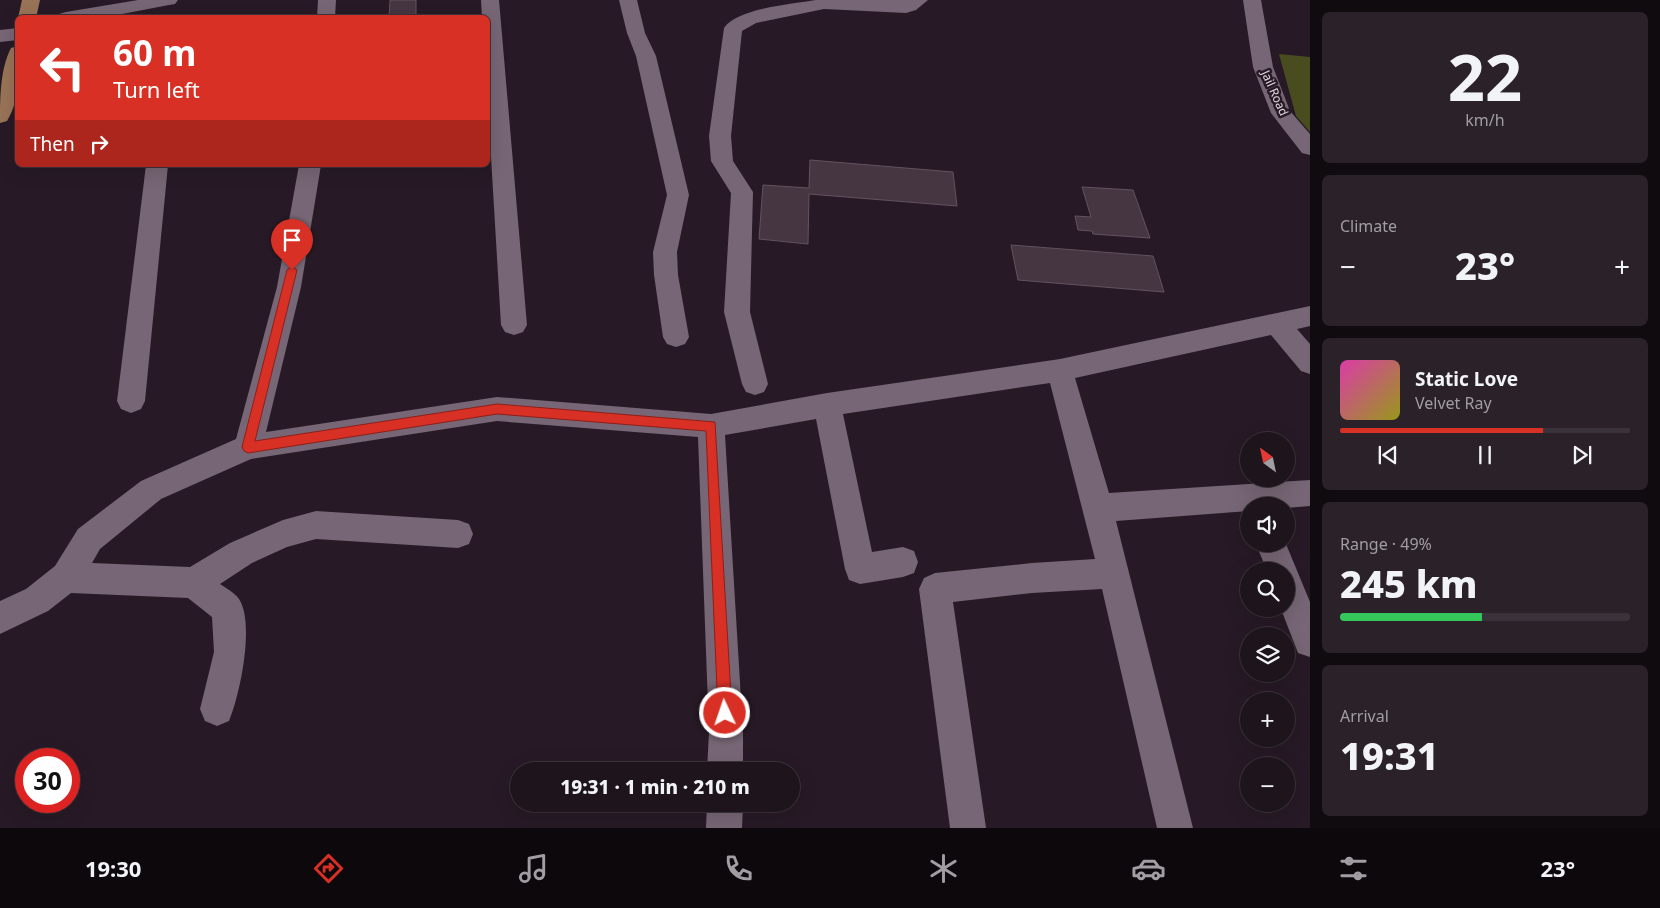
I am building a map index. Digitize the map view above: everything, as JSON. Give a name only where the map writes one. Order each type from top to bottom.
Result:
[{"type":"main road","points":[[28,15],[31,0]]},
{"type":"main road","points":[[0,116],[15,63]]},
{"type":"street","points":[[83,15],[170,0],[168,15]]},
{"type":"street","points":[[326,15],[328,0]]},
{"type":"street","points":[[490,0],[514,325]]},
{"type":"street","points":[[628,0],[636,33],[646,56],[678,195],[665,252],[666,274],[676,337]]},
{"type":"street","points":[[755,384],[737,312],[742,192],[731,178],[722,161],[720,136],[733,28],[750,18],[824,4],[906,7],[919,0]]},
{"type":"street","name":"Jail Road","points":[[1252,0],[1263,67],[1281,113],[1310,148]]},
{"type":"street","points":[[0,36],[15,34]]},
{"type":"street","points":[[131,401],[157,167]]},
{"type":"street","points":[[248,447],[289,287],[310,167]]},
{"type":"street","points":[[0,618],[37,600],[66,577],[89,539],[151,490],[248,447],[497,409],[711,426],[827,405],[1060,370],[1310,316]]},
{"type":"street","points":[[1277,323],[1310,363]]},
{"type":"street","points":[[1060,370],[1098,508],[1174,828]]},
{"type":"street","points":[[827,405],[860,569],[903,562]]},
{"type":"street","points":[[711,426],[726,722],[725,762]]},
{"type":"street","points":[[1285,497],[1310,493]]},
{"type":"street","points":[[1098,508],[1240,503]]},
{"type":"street","points":[[194,583],[241,552],[283,534],[316,525],[458,534]]},
{"type":"street","points":[[968,828],[935,589],[1032,578],[1114,573]]},
{"type":"street","points":[[66,577],[194,583],[227,609],[230,652],[217,710]]},
{"type":"street","points":[[1295,604],[1310,641]]},
{"type":"street","points":[[724,828],[725,812]]},
{"type":"green space","points":[[1279,54],[1310,57],[1310,132],[1296,116]]},
{"type":"building","points":[[390,0],[416,0],[416,15],[389,15]]},
{"type":"building","points":[[810,160],[953,172],[957,206],[809,194],[808,244],[759,239],[763,185],[809,188]]},
{"type":"building","points":[[1082,187],[1133,190],[1150,238],[1093,234],[1092,231],[1078,230],[1075,216],[1091,217]]},
{"type":"building","points":[[1011,245],[1153,256],[1164,292],[1018,280]]},
{"type":"route","points":[[292,270],[248,447],[497,409],[711,426],[725,713]]}]
